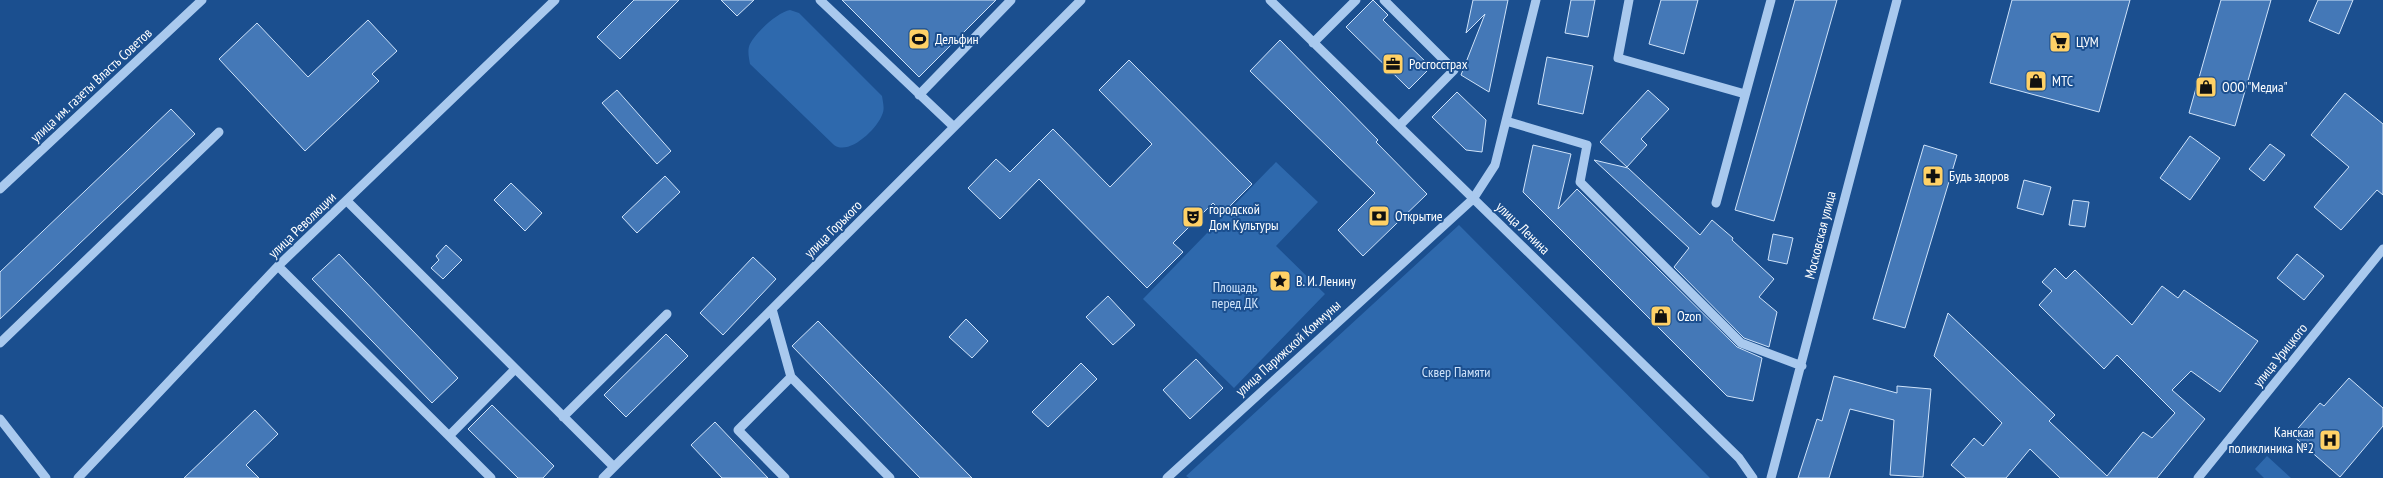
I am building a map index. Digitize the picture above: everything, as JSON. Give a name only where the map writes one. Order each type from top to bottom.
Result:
[{"type":"street","name":"улица им. газеты Власть Советов","points":[[0,189],[202,0]]},
{"type":"street","name":"улица Революции","points":[[78,478],[278,266],[554,0]]},
{"type":"street","points":[[820,0],[954,127]]},
{"type":"street","points":[[920,94],[1011,0]]},
{"type":"street","name":"улица Горького","points":[[604,478],[1081,0]]},
{"type":"street","name":"улица Ленина","points":[[1270,0],[1739,458],[1753,478]]},
{"type":"street","points":[[1313,43],[1356,0]]},
{"type":"street","points":[[1384,0],[1454,70],[1399,126]]},
{"type":"street","name":"улица Парижской Коммуны","points":[[1167,478],[1473,198],[1494,165],[1536,0]]},
{"type":"street","points":[[1629,0],[1618,58],[1745,94]]},
{"type":"street","points":[[1716,204],[1771,0]]},
{"type":"street","name":"Московская улица","points":[[1771,478],[1898,0]]},
{"type":"street","points":[[1506,121],[1588,145],[1580,182],[1740,343],[1802,366]]},
{"type":"street","points":[[0,342],[219,132]]},
{"type":"street","points":[[346,201],[614,467]]},
{"type":"street","name":"улица Урицкого","points":[[2198,478],[2383,250]]},
{"type":"street","points":[[278,266],[491,478]]},
{"type":"street","points":[[772,309],[791,377],[890,478]]},
{"type":"street","points":[[563,416],[667,314]]},
{"type":"street","points":[[449,436],[515,369]]},
{"type":"street","points":[[785,478],[738,430],[791,377]]},
{"type":"street","points":[[0,419],[46,478]]},
{"type":"green space","points":[[790,10],[799,13],[882,96],[884,106],[879,121],[869,134],[854,144],[847,147],[834,145],[750,64],[749,49],[753,39],[774,18]]},
{"type":"green space","name":"Площадь перед ДК","points":[[1276,162],[1318,202],[1276,246],[1325,294],[1234,388],[1143,299]]},
{"type":"green space","name":"Сквер Памяти","points":[[1459,225],[1710,478],[1189,478],[1186,476]]},
{"type":"green space","points":[[2267,456],[2291,478],[2264,478],[2255,469]]},
{"type":"building","points":[[634,0],[679,0],[620,59],[597,37]]},
{"type":"building","points":[[721,0],[754,0],[737,16]]},
{"type":"building","name":"Дельфин","points":[[842,0],[996,0],[919,77]]},
{"type":"building","points":[[1373,0],[1388,15],[1383,20],[1431,67],[1409,89],[1346,27]]},
{"type":"building","points":[[1473,0],[1508,0],[1489,92],[1461,75],[1485,14],[1466,33]]},
{"type":"building","points":[[1571,0],[1595,0],[1588,37],[1565,33]]},
{"type":"building","points":[[1661,0],[1698,0],[1684,54],[1649,44]]},
{"type":"building","points":[[1795,0],[1837,0],[1774,221],[1735,210]]},
{"type":"building","name":"ЦУМ","points":[[2012,0],[2130,0],[2099,112],[1990,83]]},
{"type":"building","points":[[2221,0],[2271,0],[2235,126],[2189,113]]},
{"type":"building","points":[[2318,0],[2353,0],[2339,34],[2309,21]]},
{"type":"building","points":[[368,20],[397,51],[372,74],[379,81],[305,151],[219,59],[257,23],[308,77]]},
{"type":"building","points":[[1280,40],[1378,140],[1376,142],[1427,194],[1363,256],[1338,230],[1375,193],[1250,71]]},
{"type":"building","points":[[1547,57],[1593,66],[1583,114],[1538,104]]},
{"type":"building","name":"городской Дом Культуры","points":[[1129,60],[1252,184],[1223,213],[1213,203],[1173,243],[1183,252],[1147,288],[1039,179],[1000,219],[968,188],[996,159],[1010,172],[1053,129],[1110,187],[1152,144],[1099,90]]},
{"type":"building","points":[[617,90],[671,151],[657,164],[602,103]]},
{"type":"building","points":[[1648,90],[1669,109],[1641,139],[1647,145],[1627,167],[1600,142]]},
{"type":"building","points":[[1457,92],[1486,120],[1482,152],[1466,150],[1432,117]]},
{"type":"building","points":[[2345,93],[2383,124],[2383,195],[2377,190],[2341,230],[2314,207],[2349,167],[2311,135]]},
{"type":"building","points":[[171,109],[195,134],[0,319],[0,272]]},
{"type":"building","points":[[2190,136],[2220,158],[2190,200],[2160,178]]},
{"type":"building","points":[[2270,144],[2285,155],[2264,181],[2249,169]]},
{"type":"building","points":[[1533,145],[1571,154],[1558,209],[1577,189],[1737,347],[1762,358],[1753,401],[1727,396],[1523,192]]},
{"type":"building","points":[[1924,145],[1957,155],[1905,328],[1873,319]]},
{"type":"building","points":[[1594,160],[1628,168],[1700,235],[1712,220],[1774,279],[1759,297],[1777,312],[1769,347],[1744,338],[1674,267],[1689,248]]},
{"type":"building","points":[[665,176],[680,192],[637,233],[622,217]]},
{"type":"building","points":[[2024,180],[2051,187],[2043,215],[2017,208]]},
{"type":"building","points":[[511,183],[542,213],[525,231],[494,200]]},
{"type":"building","points":[[2073,200],[2089,202],[2085,227],[2069,225]]},
{"type":"building","points":[[1773,234],[1793,238],[1787,264],[1768,260]]},
{"type":"building","points":[[446,245],[462,260],[443,279],[431,268],[439,260],[436,256]]},
{"type":"building","points":[[339,254],[458,378],[432,403],[312,279]]},
{"type":"building","points":[[2297,254],[2324,276],[2304,300],[2277,278]]},
{"type":"building","points":[[753,257],[776,279],[723,335],[700,313]]},
{"type":"building","points":[[2055,268],[2066,279],[2075,270],[2132,325],[2162,286],[2178,298],[2184,290],[2258,341],[2220,392],[2191,371],[2172,390],[2205,419],[2157,478],[2060,478],[2030,449],[2006,478],[1966,478],[1951,465],[1974,438],[1983,446],[2002,423],[1934,356],[1948,313],[2055,415],[2049,421],[2107,476],[2143,432],[2152,438],[2175,413],[2117,355],[2104,369],[2039,305],[2052,291],[2042,282]]},
{"type":"building","points":[[1108,296],[1135,325],[1113,345],[1086,317]]},
{"type":"building","points":[[966,319],[988,341],[972,358],[949,337]]},
{"type":"building","points":[[818,321],[972,478],[920,478],[792,346]]},
{"type":"building","points":[[666,334],[688,356],[626,417],[604,395]]},
{"type":"building","points":[[1196,359],[1223,388],[1190,419],[1163,390]]},
{"type":"building","points":[[1081,363],[1097,379],[1048,427],[1032,412]]},
{"type":"building","points":[[1834,376],[1897,393],[1897,386],[1931,389],[1923,477],[1890,475],[1894,420],[1850,409],[1829,478],[1798,478],[1817,419],[1822,421]]},
{"type":"building","points":[[2349,378],[2383,408],[2383,426],[2340,477],[2292,435],[2320,403],[2324,406]]},
{"type":"building","points":[[492,405],[554,466],[543,478],[518,478],[468,429]]},
{"type":"building","points":[[255,410],[278,434],[246,465],[259,478],[184,478]]},
{"type":"building","points":[[715,422],[768,478],[722,478],[691,445]]},
{"type":"place","name":"Дельфин","points":[[919,39]]},
{"type":"place","name":"ЦУМ","points":[[2060,42]]},
{"type":"place","name":"Росгосстрах","points":[[1393,64]]},
{"type":"place","name":"МТС","points":[[2036,81]]},
{"type":"place","name":"ООО \"Медиа\"","points":[[2206,87]]},
{"type":"place","name":"Будь здоров","points":[[1933,176]]},
{"type":"place","name":"Открытие","points":[[1379,216]]},
{"type":"place","name":"городской Дом Культуры","points":[[1193,217]]},
{"type":"place","name":"В. И. Ленину","points":[[1280,281]]},
{"type":"place","name":"Ozon","points":[[1661,316]]},
{"type":"place","name":"Канская поликлиника №2","points":[[2330,440]]}]
